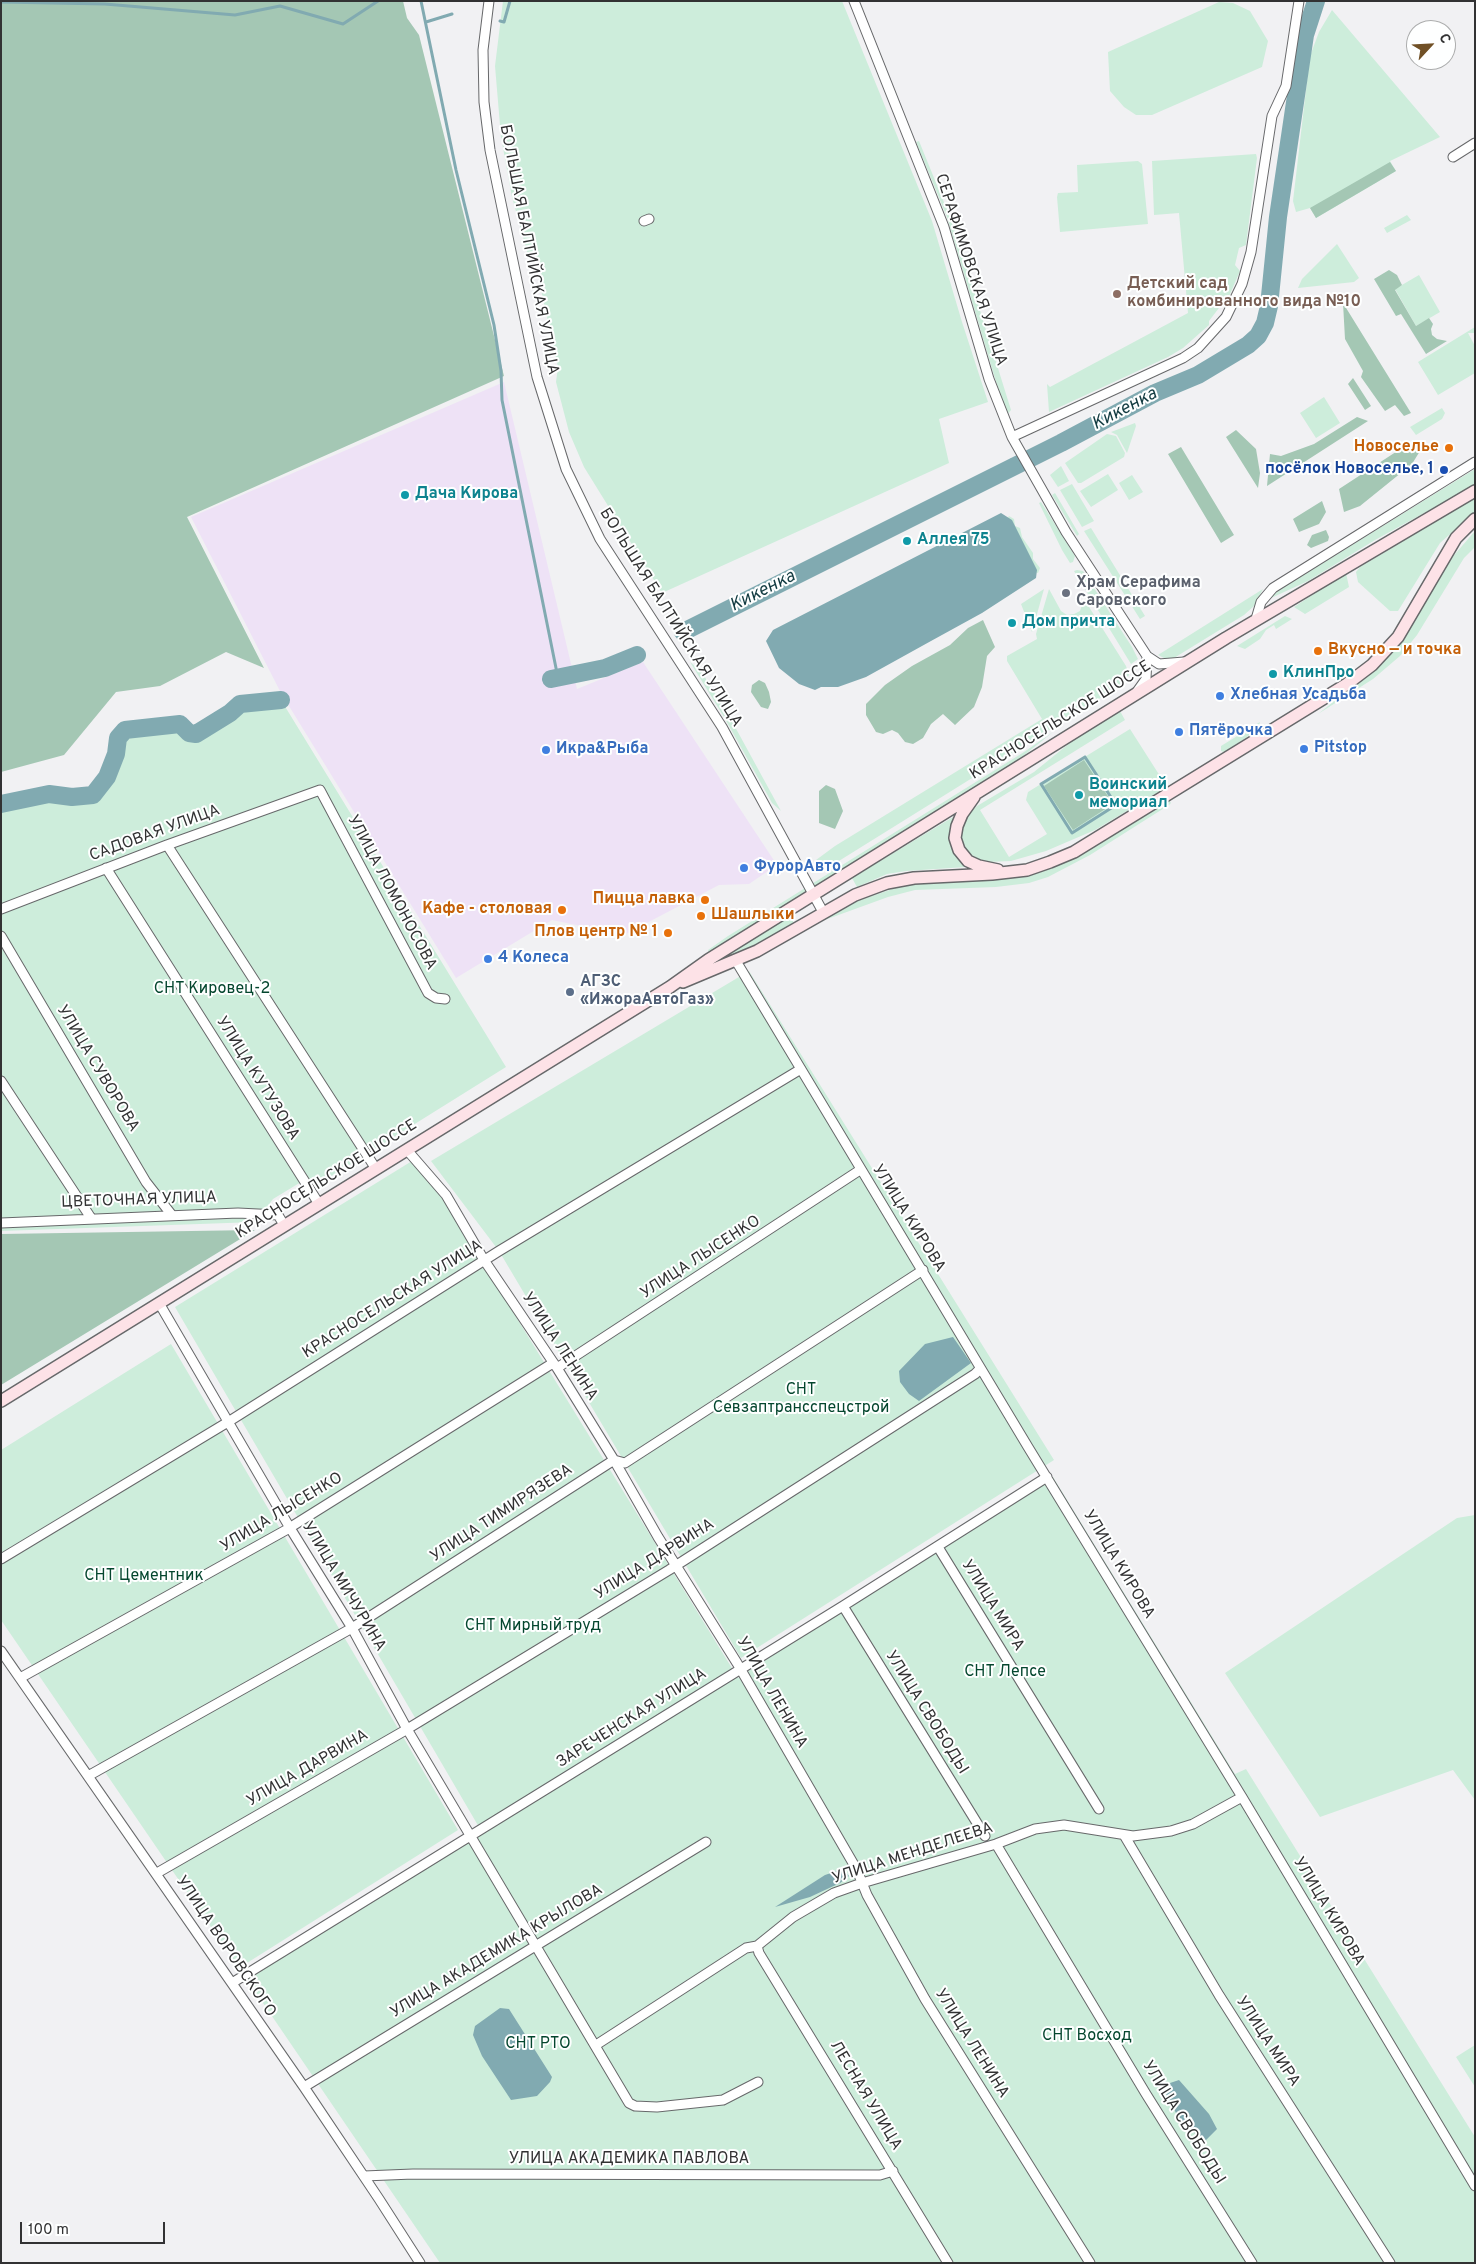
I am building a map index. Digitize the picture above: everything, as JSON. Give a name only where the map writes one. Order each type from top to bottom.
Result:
[{"type":"main road","name":"КРАСНОСЕЛЬСКОЕ ШОССЕ","points":[[1,1401],[670,987],[708,960],[1187,662],[1475,491]]},
{"type":"main road","name":"КРАСНОСЕЛЬСКОЕ ШОССЕ","points":[[670,987],[757,951],[823,912],[862,892],[900,880],[1011,872],[1050,862],[1074,852],[1361,674],[1398,637],[1456,538],[1475,519]]},
{"type":"main road","points":[[978,792],[962,814],[957,826],[955,838],[959,850],[968,861],[979,866],[1011,872]]},
{"type":"street","name":"БОЛЬШАЯ БАЛТИЙСКАЯ УЛИЦА","points":[[489,1],[483,50],[484,102],[490,150],[537,377],[566,469],[600,540],[722,727],[823,912]]},
{"type":"street","name":"СЕРАФИМОВСКАЯ УЛИЦА","points":[[854,1],[944,227],[990,379],[1012,437],[1084,561],[1146,656]]},
{"type":"street","points":[[1012,437],[1183,358],[1198,348],[1226,317],[1242,284],[1251,252],[1272,116],[1286,86],[1300,1]]},
{"type":"street","points":[[1453,157],[1475,144]]},
{"type":"street","points":[[1256,620],[1262,602],[1273,588],[1475,462]]},
{"type":"street","points":[[1146,656],[1159,664],[1187,662]]},
{"type":"street","points":[[1136,694],[1146,679],[1146,656]]},
{"type":"street","name":"САДОВАЯ УЛИЦА","points":[[1,909],[106,868],[320,790]]},
{"type":"street","name":"УЛИЦА ЛОМОНОСОВА","points":[[320,790],[428,993],[436,998],[445,999]]},
{"type":"street","points":[[168,845],[376,1169]]},
{"type":"street","name":"УЛИЦА КУТУЗОВА","points":[[106,868],[319,1204]]},
{"type":"street","name":"УЛИЦА СУВОРОВА","points":[[1,936],[146,1182],[171,1214]]},
{"type":"street","name":"УЛИЦА КИРОВА","points":[[736,961],[860,1170],[923,1270],[980,1369],[1242,1797],[1475,2186]]},
{"type":"street","name":"КРАСНОСЕЛЬСКАЯ УЛИЦА","points":[[1,1559],[228,1422],[484,1260],[801,1069]]},
{"type":"street","points":[[1,1081],[91,1218]]},
{"type":"street","name":"УЛИЦА ЛЕНИНА","points":[[407,1150],[446,1195],[484,1260],[555,1366],[614,1460],[676,1566],[741,1669],[857,1870],[867,1895],[925,1999],[1090,2263]]},
{"type":"street","name":"УЛИЦА ЛЫСЕНКО","points":[[20,1678],[290,1528],[555,1366],[860,1170]]},
{"type":"street","name":"ЦВЕТОЧНАЯ УЛИЦА","points":[[1,1223],[171,1214],[278,1214],[284,1225]]},
{"type":"street","name":"УЛИЦА ТИМИРЯЗЕВА","points":[[88,1776],[352,1628],[614,1460],[625,1463],[923,1270]]},
{"type":"street","name":"УЛИЦА МИЧУРИНА","points":[[159,1302],[290,1528],[352,1628],[407,1729],[629,2103],[635,2106],[669,2106],[723,2100],[758,2082]]},
{"type":"street","name":"УЛИЦА ДАРВИНА","points":[[157,1873],[407,1729],[676,1566],[968,1379],[980,1369]]},
{"type":"street","name":"ЗАРЕЧЕНСКАЯ УЛИЦА","points":[[232,1983],[843,1606],[1047,1477]]},
{"type":"street","name":"УЛИЦА МИРА","points":[[938,1547],[1099,1809]]},
{"type":"street","name":"УЛИЦА СВОБОДЫ","points":[[843,1606],[888,1682],[985,1836]]},
{"type":"street","name":"УЛИЦА ВОРОВСКОГО","points":[[1,1651],[304,2087],[420,2263]]},
{"type":"street","name":"УЛИЦА МЕНДЕЛЕЕВА","points":[[596,2045],[746,1948],[757,1946],[794,1917],[834,1893],[996,1844],[1035,1829],[1064,1825],[1132,1836],[1171,1831],[1193,1824],[1242,1797]]},
{"type":"street","name":"УЛИЦА МИРА","points":[[1124,1835],[1219,1995],[1390,2263]]},
{"type":"street","name":"УЛИЦА АКАДЕМИКА КРЫЛОВА","points":[[304,2087],[706,1842]]},
{"type":"street","name":"УЛИЦА СВОБОДЫ","points":[[996,1844],[1146,2094],[1252,2263]]},
{"type":"street","name":"ЛЕСНАЯ УЛИЦА","points":[[757,1946],[759,1953],[948,2263]]},
{"type":"street","name":"УЛИЦА АКАДЕМИКА ПАВЛОВА","points":[[364,2176],[414,2174],[880,2175],[893,2172]]},
{"type":"shaded area","points":[[504,382],[577,689],[643,662],[777,865],[749,884],[719,885],[624,935],[552,920],[456,978],[281,693],[191,517]]},
{"type":"green space","points":[[1,1],[403,1],[407,18],[419,35],[504,376],[187,517],[264,668],[226,652],[160,686],[116,692],[64,755],[1,772]]},
{"type":"green space","points":[[503,1],[842,1],[932,221],[988,402],[939,419],[949,463],[662,593],[584,467],[569,432],[556,382],[558,367],[537,272],[528,255],[512,197],[501,137],[495,66]]},
{"type":"green space","points":[[1219,2],[1233,3],[1250,11],[1268,41],[1262,67],[1152,115],[1136,115],[1124,107],[1110,91],[1108,52]]},
{"type":"green space","points":[[1332,10],[1440,137],[1390,161],[1396,171],[1316,218],[1310,208],[1296,212],[1293,201],[1310,56],[1319,32]]},
{"type":"green space","points":[[919,141],[954,227],[1011,410],[1008,414],[996,382],[947,217],[916,142]]},
{"type":"green space","points":[[1256,154],[1246,245],[1239,248],[1235,265],[1240,271],[1227,301],[1222,304],[1209,321],[1209,325],[1183,348],[1168,357],[1049,412],[1047,384],[1050,387],[1188,313],[1179,213],[1154,215],[1152,161]]},
{"type":"green space","points":[[1138,161],[1142,164],[1148,224],[1060,232],[1058,193],[1078,192],[1077,165]]},
{"type":"green space","points":[[1390,162],[1396,171],[1316,218],[1310,208]]},
{"type":"green space","points":[[1407,215],[1411,220],[1387,233],[1384,228]]},
{"type":"green space","points":[[1337,244],[1359,278],[1354,282],[1298,288],[1302,279]]},
{"type":"green space","points":[[1389,270],[1397,275],[1402,285],[1395,290],[1416,326],[1429,318],[1433,324],[1431,329],[1432,335],[1437,339],[1447,341],[1426,354],[1401,314],[1396,316],[1374,279]]},
{"type":"green space","points":[[1419,275],[1440,312],[1416,326],[1395,289]]},
{"type":"green space","points":[[1343,303],[1411,413],[1404,416],[1395,405],[1385,411],[1361,377],[1363,371],[1345,339]]},
{"type":"green space","points":[[1475,327],[1475,333],[1468,333],[1475,346],[1475,373],[1438,395],[1418,362]]},
{"type":"green space","points":[[1353,378],[1371,406],[1365,410],[1348,384]]},
{"type":"green space","points":[[1324,397],[1340,423],[1316,438],[1300,413]]},
{"type":"green space","points":[[1442,408],[1445,413],[1442,419],[1416,435],[1410,427]]},
{"type":"green space","points":[[1357,417],[1368,421],[1267,486],[1270,454],[1281,456],[1314,444]]},
{"type":"green space","points":[[1135,423],[1136,426],[1127,453],[1117,435],[1111,432]]},
{"type":"green space","points":[[1236,430],[1256,449],[1260,473],[1258,488],[1226,437]]},
{"type":"green space","points":[[1107,434],[1116,436],[1125,453],[1124,457],[1078,483],[1065,463]]},
{"type":"green space","points":[[1405,446],[1420,451],[1412,464],[1360,506],[1344,512],[1339,489]]},
{"type":"green space","points":[[1181,447],[1234,535],[1221,543],[1168,454]]},
{"type":"green space","points":[[1061,466],[1069,481],[1058,487],[1050,475]]},
{"type":"green space","points":[[1475,469],[1475,485],[1375,540],[1308,581],[1269,599],[1268,597]]},
{"type":"green space","points":[[1108,474],[1118,490],[1091,507],[1080,491]]},
{"type":"green space","points":[[1132,475],[1143,492],[1129,500],[1119,483]]},
{"type":"green space","points":[[1072,484],[1094,521],[1082,527],[1060,490]]},
{"type":"green space","points":[[1055,493],[1079,534],[1077,536],[1052,495]]},
{"type":"green space","points":[[1475,498],[1475,512],[1440,543],[1398,611],[1390,611],[1358,582],[1356,572],[1360,567]]},
{"type":"green space","points":[[1322,501],[1326,512],[1319,524],[1299,532],[1293,519]]},
{"type":"green space","points":[[1041,502],[1075,556],[1073,562],[1070,563],[1062,550],[1039,503]]},
{"type":"green space","points":[[1009,516],[1014,519],[1015,526],[1020,528],[1022,537],[1033,553],[1033,559],[1040,568],[1038,573],[1034,572],[1007,519]]},
{"type":"green space","points":[[1091,528],[1145,616],[1140,619],[1084,531]]},
{"type":"green space","points":[[1326,530],[1329,537],[1328,541],[1311,548],[1307,545],[1312,535]]},
{"type":"green space","points":[[1475,531],[1475,547],[1464,558],[1417,635],[1400,656],[1373,679],[1318,714],[1377,667],[1396,647],[1415,621],[1449,561]]},
{"type":"green space","points":[[1074,571],[1083,571],[1132,647],[1138,659],[1131,664]]},
{"type":"green space","points":[[1346,573],[1349,587],[1305,614],[1294,607]]},
{"type":"green space","points":[[1044,589],[1032,632],[1021,604]]},
{"type":"green space","points":[[1049,589],[1061,611],[1067,615],[1080,611],[1084,599],[1126,666],[1129,675],[1124,683],[1078,712],[1066,717],[1067,719],[834,864],[820,865],[816,860],[835,846],[1042,719],[1007,661],[1007,656],[1037,639],[1036,634]]},
{"type":"green space","points":[[1263,589],[1254,606],[1244,615],[1174,658],[1166,659],[1158,655]]},
{"type":"green space","points":[[1285,616],[1292,619],[1276,629],[1274,625],[1266,630],[1260,639],[1245,649],[1237,646]]},
{"type":"green space","points":[[983,620],[995,647],[987,656],[982,687],[974,707],[955,725],[943,714],[931,724],[923,738],[913,744],[905,742],[898,733],[892,730],[883,734],[876,732],[866,715],[866,704],[885,685],[912,666],[950,645],[968,628]]},
{"type":"green space","points":[[690,662],[701,671],[728,714],[781,811],[772,803],[724,717]]},
{"type":"green space","points":[[759,680],[765,683],[769,692],[771,702],[768,709],[761,707],[751,692],[752,685]]},
{"type":"green space","name":"СНТ Кировец-2","points":[[281,700],[506,1067],[325,1180],[306,1179],[273,1199],[256,1222],[1,1231],[1,804],[49,794],[72,797],[94,795],[107,777],[116,754],[118,738],[125,730],[177,718],[189,733],[196,734],[230,713],[240,704]]},
{"type":"green space","points":[[1120,711],[1125,720],[980,810],[1009,857],[1047,834],[1026,800],[1028,792],[1130,729],[1167,787],[1095,830],[1046,851],[1011,861],[988,862],[980,861],[967,851],[962,840],[962,828],[965,818],[969,813],[977,806],[1034,772],[1071,742]]},
{"type":"green space","points":[[1260,722],[1258,728],[1243,740],[1224,752],[1221,751],[1221,746]]},
{"type":"green space","points":[[1053,732],[1017,761],[709,954],[708,950],[728,936],[1024,752]]},
{"type":"green space","points":[[1084,760],[1113,804],[1073,830],[1044,786]]},
{"type":"green space","points":[[826,785],[835,789],[843,811],[835,829],[819,823],[819,791]]},
{"type":"green space","points":[[1169,800],[1171,803],[1169,805],[1090,855],[1048,877],[1029,883],[996,887],[915,890],[888,897],[822,921],[855,902],[898,887],[925,883],[994,880],[1039,873],[1069,861]]},
{"type":"green space","points":[[953,817],[951,835],[966,867],[887,874],[857,887],[852,878]]},
{"type":"green space","points":[[793,915],[793,923],[765,940],[716,962],[715,958]]},
{"type":"green space","name":"СНТ Севзаптрансспецстрой","points":[[749,971],[1054,1460],[741,1658],[499,1251],[431,1161]]},
{"type":"green space","points":[[412,1161],[443,1198],[738,1678],[938,1547],[1053,1477],[1235,1774],[1246,1769],[1475,2137],[1475,2263],[440,2263],[246,1978],[483,1834],[175,1307]]},
{"type":"green space","points":[[255,1230],[1,1385],[1,1234]]},
{"type":"green space","name":"СНТ Цементник","points":[[171,1344],[458,1830],[239,1968],[1,1620],[1,1450]]},
{"type":"green space","points":[[1475,1515],[1475,1800],[1453,1770],[1320,1817],[1225,1673],[1457,1518]]},
{"type":"green space","points":[[1475,2045],[1475,2087],[1456,2057]]},
{"type":"water","points":[[1001,513],[1012,520],[1037,570],[1036,578],[982,613],[866,677],[838,687],[821,687],[815,690],[799,684],[779,668],[766,641],[773,630]]},
{"type":"water","points":[[953,1337],[971,1363],[919,1401],[909,1394],[900,1382],[899,1371],[925,1344]]},
{"type":"water","points":[[843,1869],[849,1876],[840,1883],[810,1897],[775,1907],[825,1875]]},
{"type":"water","points":[[500,2008],[509,2009],[552,2077],[550,2082],[537,2096],[511,2100],[482,2056],[473,2035],[475,2026]]},
{"type":"water","points":[[1179,2080],[1209,2114],[1217,2129],[1205,2141],[1185,2126],[1164,2090],[1165,2086]]},
{"type":"waterway","points":[[1,2],[105,4],[235,15],[280,6],[343,24],[378,1]]},
{"type":"waterway","points":[[421,1],[456,170],[494,325],[501,371],[502,400],[558,678]]},
{"type":"waterway","points":[[500,21],[504,22],[510,1]]},
{"type":"waterway","name":"Кикенка","points":[[683,632],[1061,443],[1155,393],[1198,375],[1248,345],[1258,336],[1265,323],[1269,306],[1278,217],[1305,35],[1316,1]]},
{"type":"waterway","points":[[426,22],[452,14]]},
{"type":"waterway","points":[[1011,460],[1014,465]]},
{"type":"waterway","name":"Кикенка","points":[[551,679],[605,668],[637,655]]},
{"type":"waterway","name":"Кикенка","points":[[1,804],[49,794],[72,797],[93,795],[107,777],[116,754],[118,738],[125,730],[180,724],[189,733],[196,734],[230,713],[240,704],[281,700]]},
{"type":"waterway","points":[[1085,757],[1116,805],[1072,833],[1041,784],[1085,757]]},
{"type":"place","name":"Детский сад комбинированного вида №10","points":[[1117,294]]},
{"type":"place","name":"Новоселье","points":[[1449,448]]},
{"type":"place","name":"посёлок Новоселье, 1","points":[[1444,470]]},
{"type":"place","name":"Дача Кирова","points":[[405,495]]},
{"type":"place","name":"Аллея 75","points":[[907,541]]},
{"type":"place","name":"Храм Серафима Саровского","points":[[1066,593]]},
{"type":"place","name":"Дом причта","points":[[1012,623]]},
{"type":"place","name":"Вкусно — и точка","points":[[1318,651]]},
{"type":"place","name":"КлинПро","points":[[1273,674]]},
{"type":"place","name":"Хлебная Усадьба","points":[[1220,696]]},
{"type":"place","name":"Пятёрочка","points":[[1179,732]]},
{"type":"place","name":"Pitstop","points":[[1304,749]]},
{"type":"place","name":"Икра&Рыба","points":[[546,750]]},
{"type":"place","name":"Воинский мемориал","points":[[1079,795]]},
{"type":"place","name":"ФурорАвто","points":[[744,868]]},
{"type":"place","name":"Пицца лавка","points":[[705,900]]},
{"type":"place","name":"Кафе - столовая","points":[[562,910]]},
{"type":"place","name":"Шашлыки","points":[[701,916]]},
{"type":"place","name":"Плов центр № 1","points":[[668,933]]},
{"type":"place","name":"4 Колеса","points":[[488,959]]},
{"type":"place","name":"АГЗС «ИжораАвтоГаз»","points":[[570,992]]},
{"type":"park label","name":"СНТ Мирный труд","points":[[533,1627]]},
{"type":"park label","name":"СНТ Лепсе","points":[[1005,1673]]},
{"type":"park label","name":"СНТ Восход","points":[[1087,2037]]},
{"type":"park label","name":"СНТ РТО","points":[[538,2045]]}]
